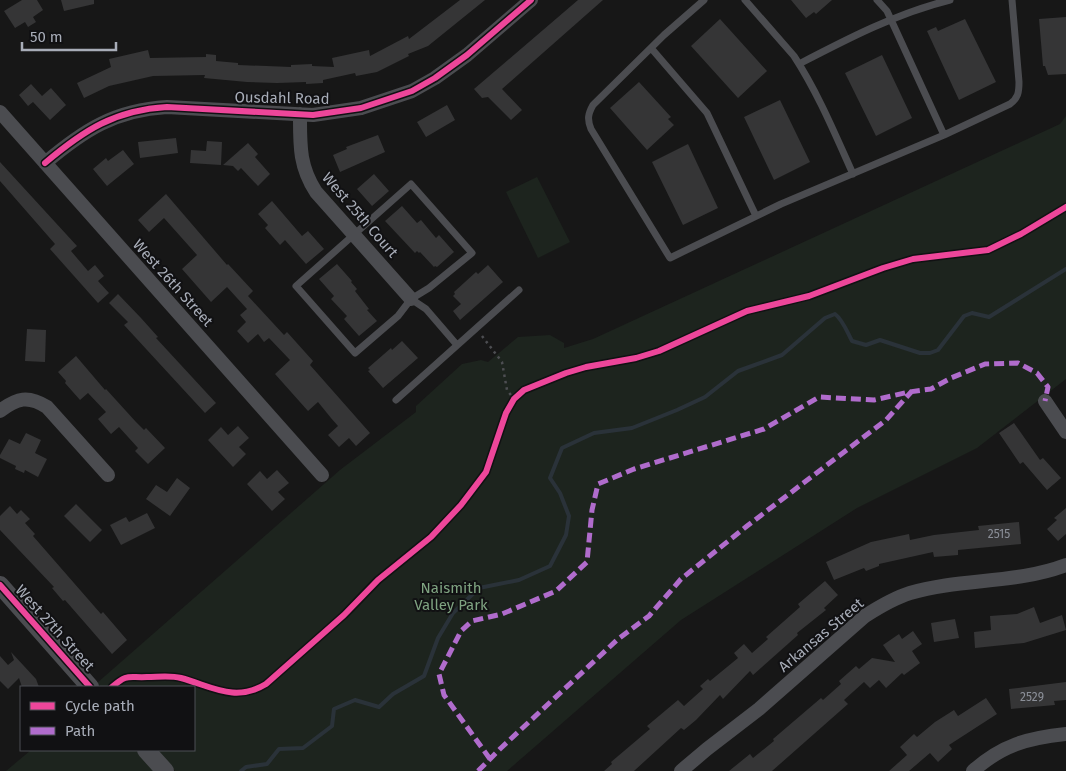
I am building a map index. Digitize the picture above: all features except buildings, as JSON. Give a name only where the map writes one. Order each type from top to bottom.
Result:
[{"type":"street","name":"Ousdahl Road","points":[[45,163],[86,131],[127,112],[146,108],[167,107],[314,114],[361,108],[412,91],[452,67],[531,0]]},
{"type":"street","name":"West 26th Street","points":[[0,112],[322,475]]},
{"type":"street","name":"West 25th Court","points":[[300,114],[300,151],[308,180],[316,192],[411,299]]},
{"type":"street","points":[[0,411],[22,399],[41,403],[47,407],[108,475]]},
{"type":"street","points":[[1045,401],[1066,432]]},
{"type":"street","name":"Arkansas Street","points":[[681,771],[759,709],[865,616],[881,606],[909,593],[1022,578],[1066,566]]},
{"type":"street","name":"West 27th Street","points":[[0,585],[89,686]]},
{"type":"street","points":[[973,771],[1008,747],[1040,737],[1066,734]]},
{"type":"street","points":[[147,751],[165,771]]},
{"type":"lane","points":[[704,0],[651,48],[593,105],[588,114],[591,129],[670,258],[781,204],[944,135],[1017,99],[1019,82],[1012,0]]},
{"type":"lane","points":[[746,0],[799,64],[818,98],[854,174]]},
{"type":"lane","points":[[877,0],[892,20],[944,135]]},
{"type":"lane","points":[[799,64],[850,38],[892,20],[950,0]]},
{"type":"lane","points":[[651,48],[708,113],[756,216]]},
{"type":"lane","points":[[411,184],[472,253],[429,288],[411,299],[398,316],[355,353],[296,286],[411,184]]},
{"type":"lane","points":[[396,400],[519,290]]},
{"type":"lane","points":[[411,299],[426,309],[457,345]]},
{"type":"path","points":[[476,328],[502,362],[507,390],[514,400]]},
{"type":"path","points":[[510,406],[519,394]]},
{"type":"green space","name":"Naismith Valley Park","points":[[1066,116],[1066,379],[977,448],[857,508],[681,620],[507,771],[175,771],[157,751],[195,751],[195,686],[100,686],[97,683],[340,470],[416,412],[416,406],[462,364],[481,360],[488,362],[518,337],[550,335],[564,343],[564,348],[593,339],[1060,124]]},
{"type":"green space","points":[[537,177],[570,242],[538,258],[506,192]]},
{"type":"green space","points":[[30,751],[137,751],[155,771],[6,771]]},
{"type":"waterway","points":[[241,771],[246,767],[267,764],[279,749],[303,748],[332,726],[334,709],[355,700],[379,707],[393,694],[424,676],[438,638],[453,613],[479,588],[519,580],[550,566],[566,535],[569,516],[560,493],[550,478],[562,448],[594,433],[632,428],[705,397],[738,371],[782,355],[825,318],[835,314],[843,323],[852,341],[866,345],[880,340],[920,353],[930,353],[938,350],[964,316],[972,313],[989,317],[1066,269]]},
{"type":"marked path","points":[[490,759],[444,695],[439,674],[461,631],[472,621],[502,614],[556,591],[587,562],[592,510],[598,484],[634,469],[764,429],[819,397],[874,400],[931,389],[951,378],[985,364],[1018,363],[1037,373],[1048,387],[1045,401]]},
{"type":"marked path","points":[[478,771],[617,640],[649,616],[681,579],[886,420],[912,391]]},
{"type":"cycle path","points":[[45,163],[87,132],[116,117],[131,112],[167,107],[313,115],[361,108],[412,91],[435,78],[467,55],[531,0]]},
{"type":"cycle path","points":[[113,686],[125,678],[168,676],[233,693],[255,690],[266,684],[344,615],[378,580],[431,537],[461,505],[486,472],[506,413],[514,399],[524,390],[586,367],[636,358],[659,351],[747,311],[809,296],[883,268],[913,259],[988,250],[1021,234],[1066,207]]},
{"type":"cycle path","points":[[0,585],[89,686]]}]
